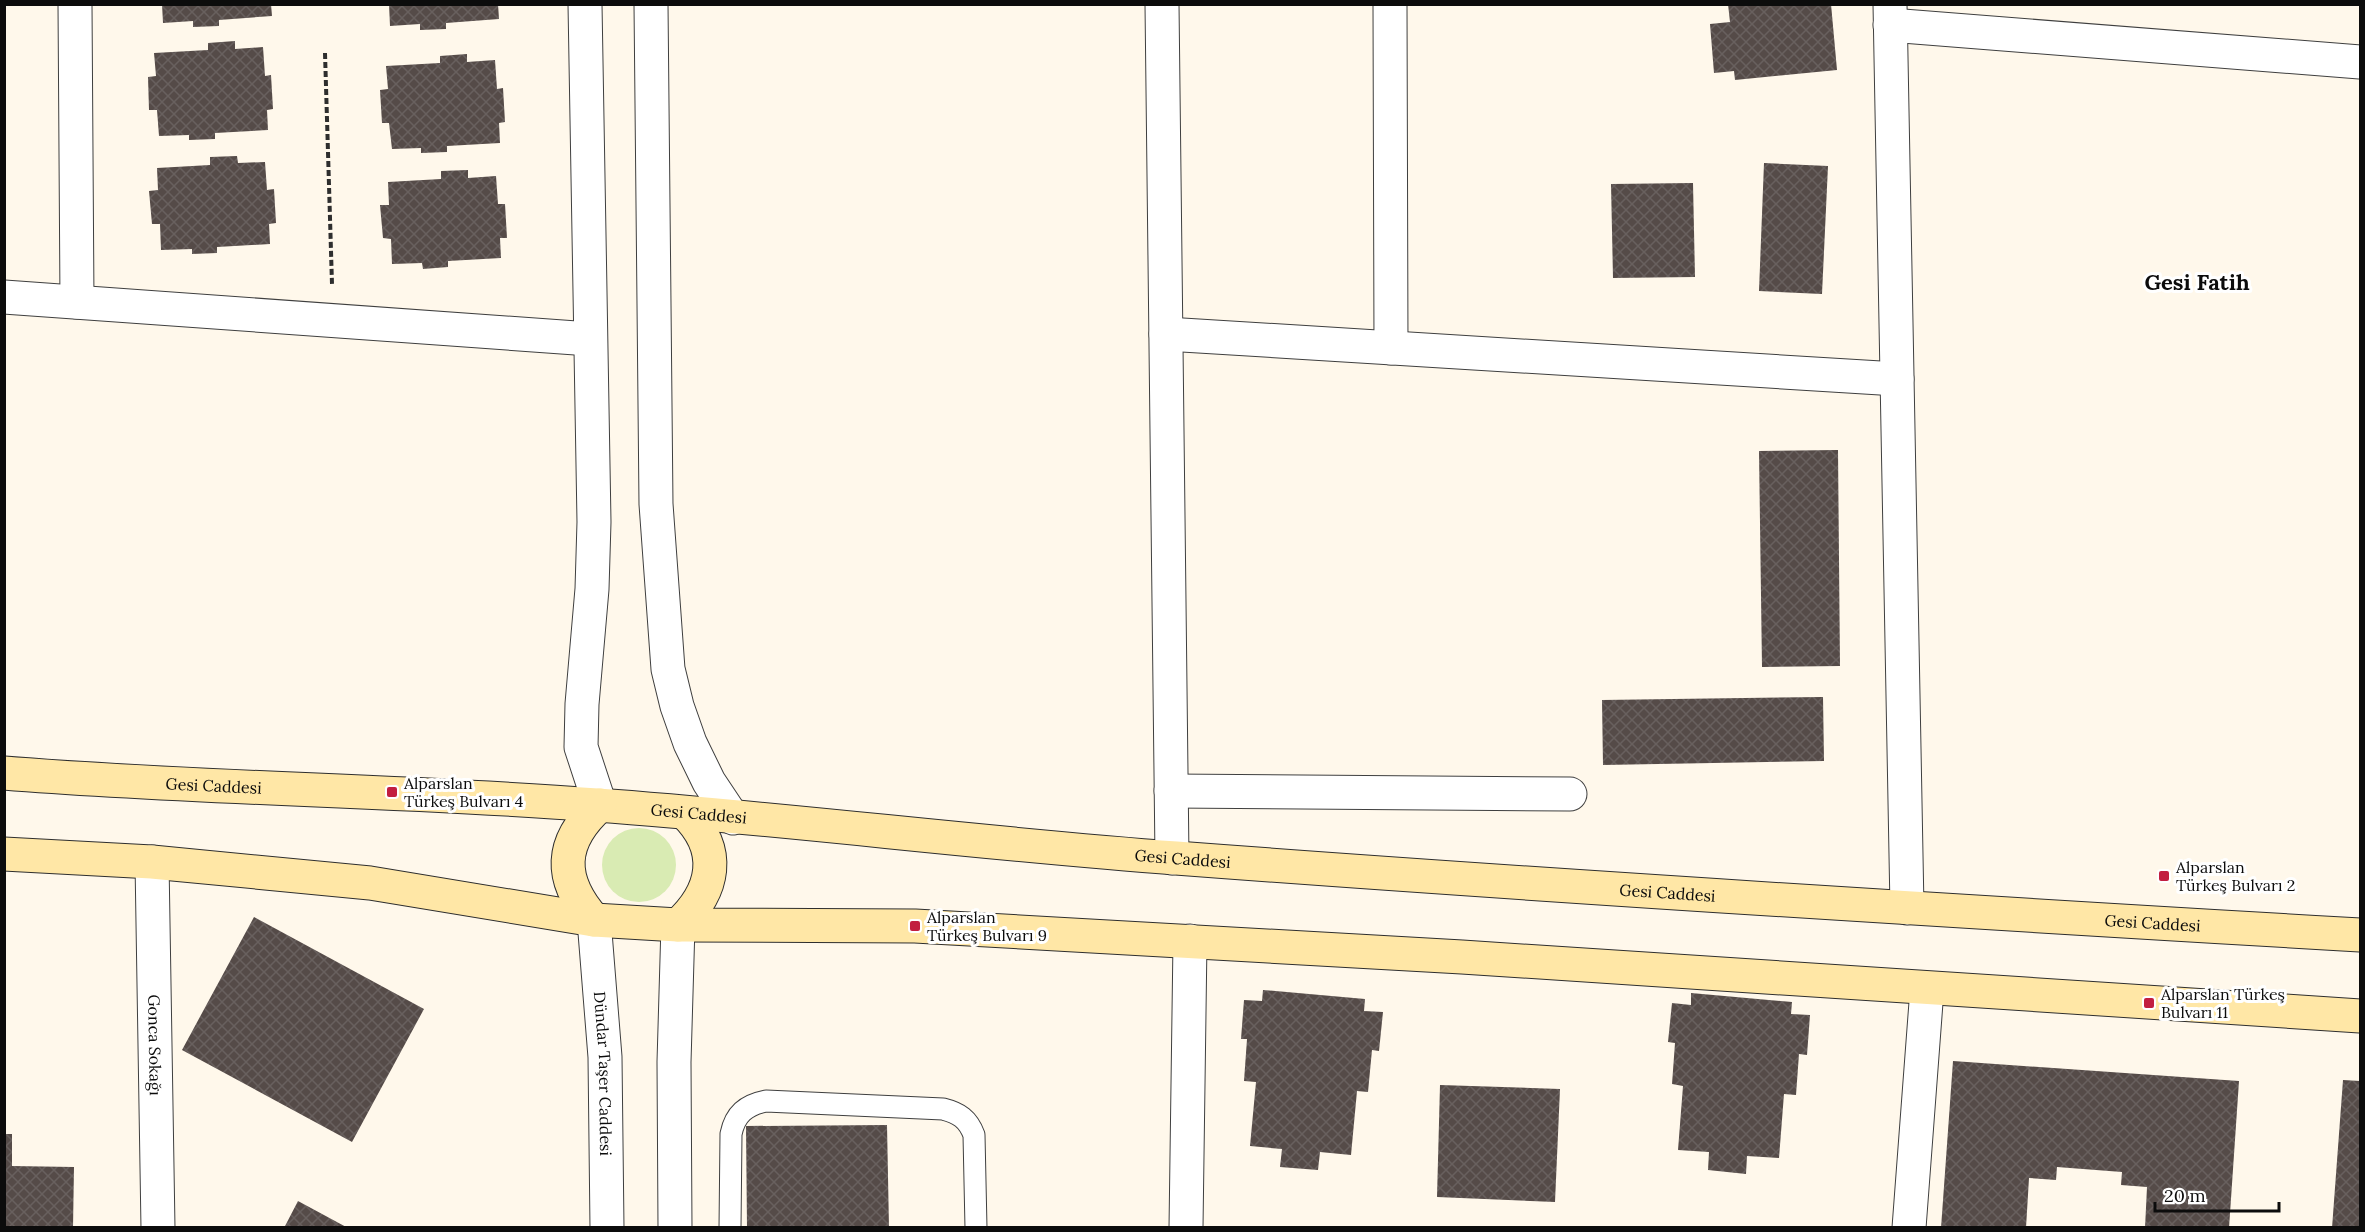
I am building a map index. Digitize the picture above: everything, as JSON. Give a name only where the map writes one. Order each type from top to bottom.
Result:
[{"type":"main road","name":"Gesi Caddesi","points":[[4,773],[109,782],[392,792],[600,805],[1172,858],[1907,908],[2361,935]]},
{"type":"main road","points":[[594,920],[579,903],[570,883],[568,861],[573,839],[584,820],[600,805]]},
{"type":"main road","points":[[678,925],[694,910],[705,890],[710,869],[707,847],[699,826],[685,813]]},
{"type":"main road","points":[[4,854],[152,862],[370,884],[594,920],[678,925],[915,926],[1474,958],[2361,1016]]},
{"type":"street","points":[[75,4],[77,302]]},
{"type":"street","points":[[585,4],[594,522],[581,747],[600,805]]},
{"type":"street","points":[[651,4],[656,504],[668,669],[677,706],[690,743],[709,782],[733,818]]},
{"type":"street","points":[[1162,4],[1172,858]]},
{"type":"street","points":[[1390,4],[1391,348]]},
{"type":"street","points":[[1907,908],[1890,15],[2361,62]]},
{"type":"street","points":[[4,297],[590,339]]},
{"type":"street","points":[[1166,334],[1897,379]]},
{"type":"street","points":[[1171,791],[1570,794]]},
{"type":"street","name":"Gonca Sokağı","points":[[152,862],[158,1227]]},
{"type":"street","name":"Dündar Taşer Caddesi","points":[[594,920],[605,1057],[607,1227]]},
{"type":"street","points":[[675,1227],[674,1062],[678,925]]},
{"type":"street","points":[[1185,1227],[1190,941]]},
{"type":"street","points":[[1909,1227],[1927,988]]},
{"type":"lane","points":[[730,1227],[733,1124],[746,1107],[766,1101],[954,1111],[964,1117],[974,1135],[976,1227]]},
{"type":"path","points":[[325,53],[333,320]]},
{"type":"green space","points":[[632,828],[646,828],[660,834],[670,844],[676,858],[676,872],[670,886],[660,896],[646,902],[632,902],[618,896],[608,886],[602,872],[602,858],[608,844],[618,834]]},
{"type":"building","points":[[162,4],[271,4],[272,16],[219,20],[219,26],[193,27],[193,21],[163,23]]},
{"type":"building","points":[[389,4],[498,4],[499,19],[446,23],[446,29],[420,30],[420,24],[390,26]]},
{"type":"building","points":[[1728,4],[1831,4],[1837,70],[1735,80],[1734,71],[1714,73],[1710,24],[1730,22]]},
{"type":"building","points":[[235,41],[235,49],[263,47],[265,76],[271,75],[273,109],[267,110],[268,130],[215,133],[215,139],[189,140],[189,135],[159,136],[157,110],[149,110],[148,77],[156,76],[154,53],[208,50],[208,43]]},
{"type":"building","points":[[467,54],[467,62],[495,60],[497,89],[503,88],[505,122],[499,123],[500,143],[447,146],[447,152],[421,153],[421,148],[392,149],[389,123],[382,123],[380,90],[388,89],[386,66],[440,63],[440,56]]},
{"type":"building","points":[[237,156],[238,163],[265,162],[267,190],[274,189],[276,223],[269,224],[270,244],[217,247],[217,253],[192,254],[192,249],[161,250],[160,224],[152,224],[149,191],[158,190],[157,168],[210,165],[210,157]]},
{"type":"building","points":[[1764,163],[1828,166],[1822,294],[1759,291]]},
{"type":"building","points":[[468,170],[468,178],[496,176],[498,204],[505,204],[507,238],[500,238],[501,258],[448,261],[448,267],[423,269],[422,263],[392,264],[391,239],[383,238],[380,205],[389,205],[388,182],[441,179],[441,171]]},
{"type":"building","points":[[1693,183],[1695,277],[1613,278],[1611,184]]},
{"type":"building","points":[[1838,450],[1840,666],[1762,667],[1759,451]]},
{"type":"building","points":[[1823,697],[1824,761],[1603,765],[1602,700]]},
{"type":"building","points":[[254,917],[424,1009],[352,1142],[182,1050]]},
{"type":"building","points":[[1263,990],[1365,999],[1364,1011],[1383,1012],[1379,1051],[1372,1050],[1368,1092],[1357,1091],[1351,1155],[1320,1152],[1318,1170],[1280,1167],[1282,1149],[1250,1146],[1256,1082],[1244,1081],[1247,1039],[1241,1039],[1244,1000],[1262,1001]]},
{"type":"building","points":[[1691,993],[1792,1002],[1791,1014],[1810,1015],[1807,1055],[1799,1054],[1796,1095],[1784,1094],[1779,1158],[1747,1156],[1746,1174],[1708,1170],[1709,1152],[1678,1150],[1683,1086],[1672,1084],[1675,1043],[1668,1042],[1672,1003],[1691,1005]]},
{"type":"building","points":[[1953,1061],[2239,1081],[2229,1228],[2145,1228],[2147,1187],[2121,1185],[2122,1172],[2057,1167],[2056,1180],[2029,1178],[2026,1228],[1941,1228]]},
{"type":"building","points":[[2343,1080],[2360,1081],[2360,1228],[2332,1228]]},
{"type":"building","points":[[1440,1085],[1560,1089],[1555,1202],[1437,1197]]},
{"type":"building","points":[[887,1125],[889,1228],[747,1228],[746,1126]]},
{"type":"building","points":[[4,1134],[12,1134],[12,1166],[74,1167],[73,1228],[4,1228]]},
{"type":"building","points":[[298,1201],[348,1228],[284,1228]]},
{"type":"place","name":"Alparslan Türkeş Bulvarı 4","points":[[392,792]]},
{"type":"place","name":"Alparslan Türkeş Bulvarı 2","points":[[2164,876]]},
{"type":"place","name":"Alparslan Türkeş Bulvarı 9","points":[[915,926]]},
{"type":"place","name":"Alparslan Türkeş Bulvarı 11","points":[[2149,1003]]},
{"type":"district","name":"Gesi Fatih","points":[[2197,282]]}]
